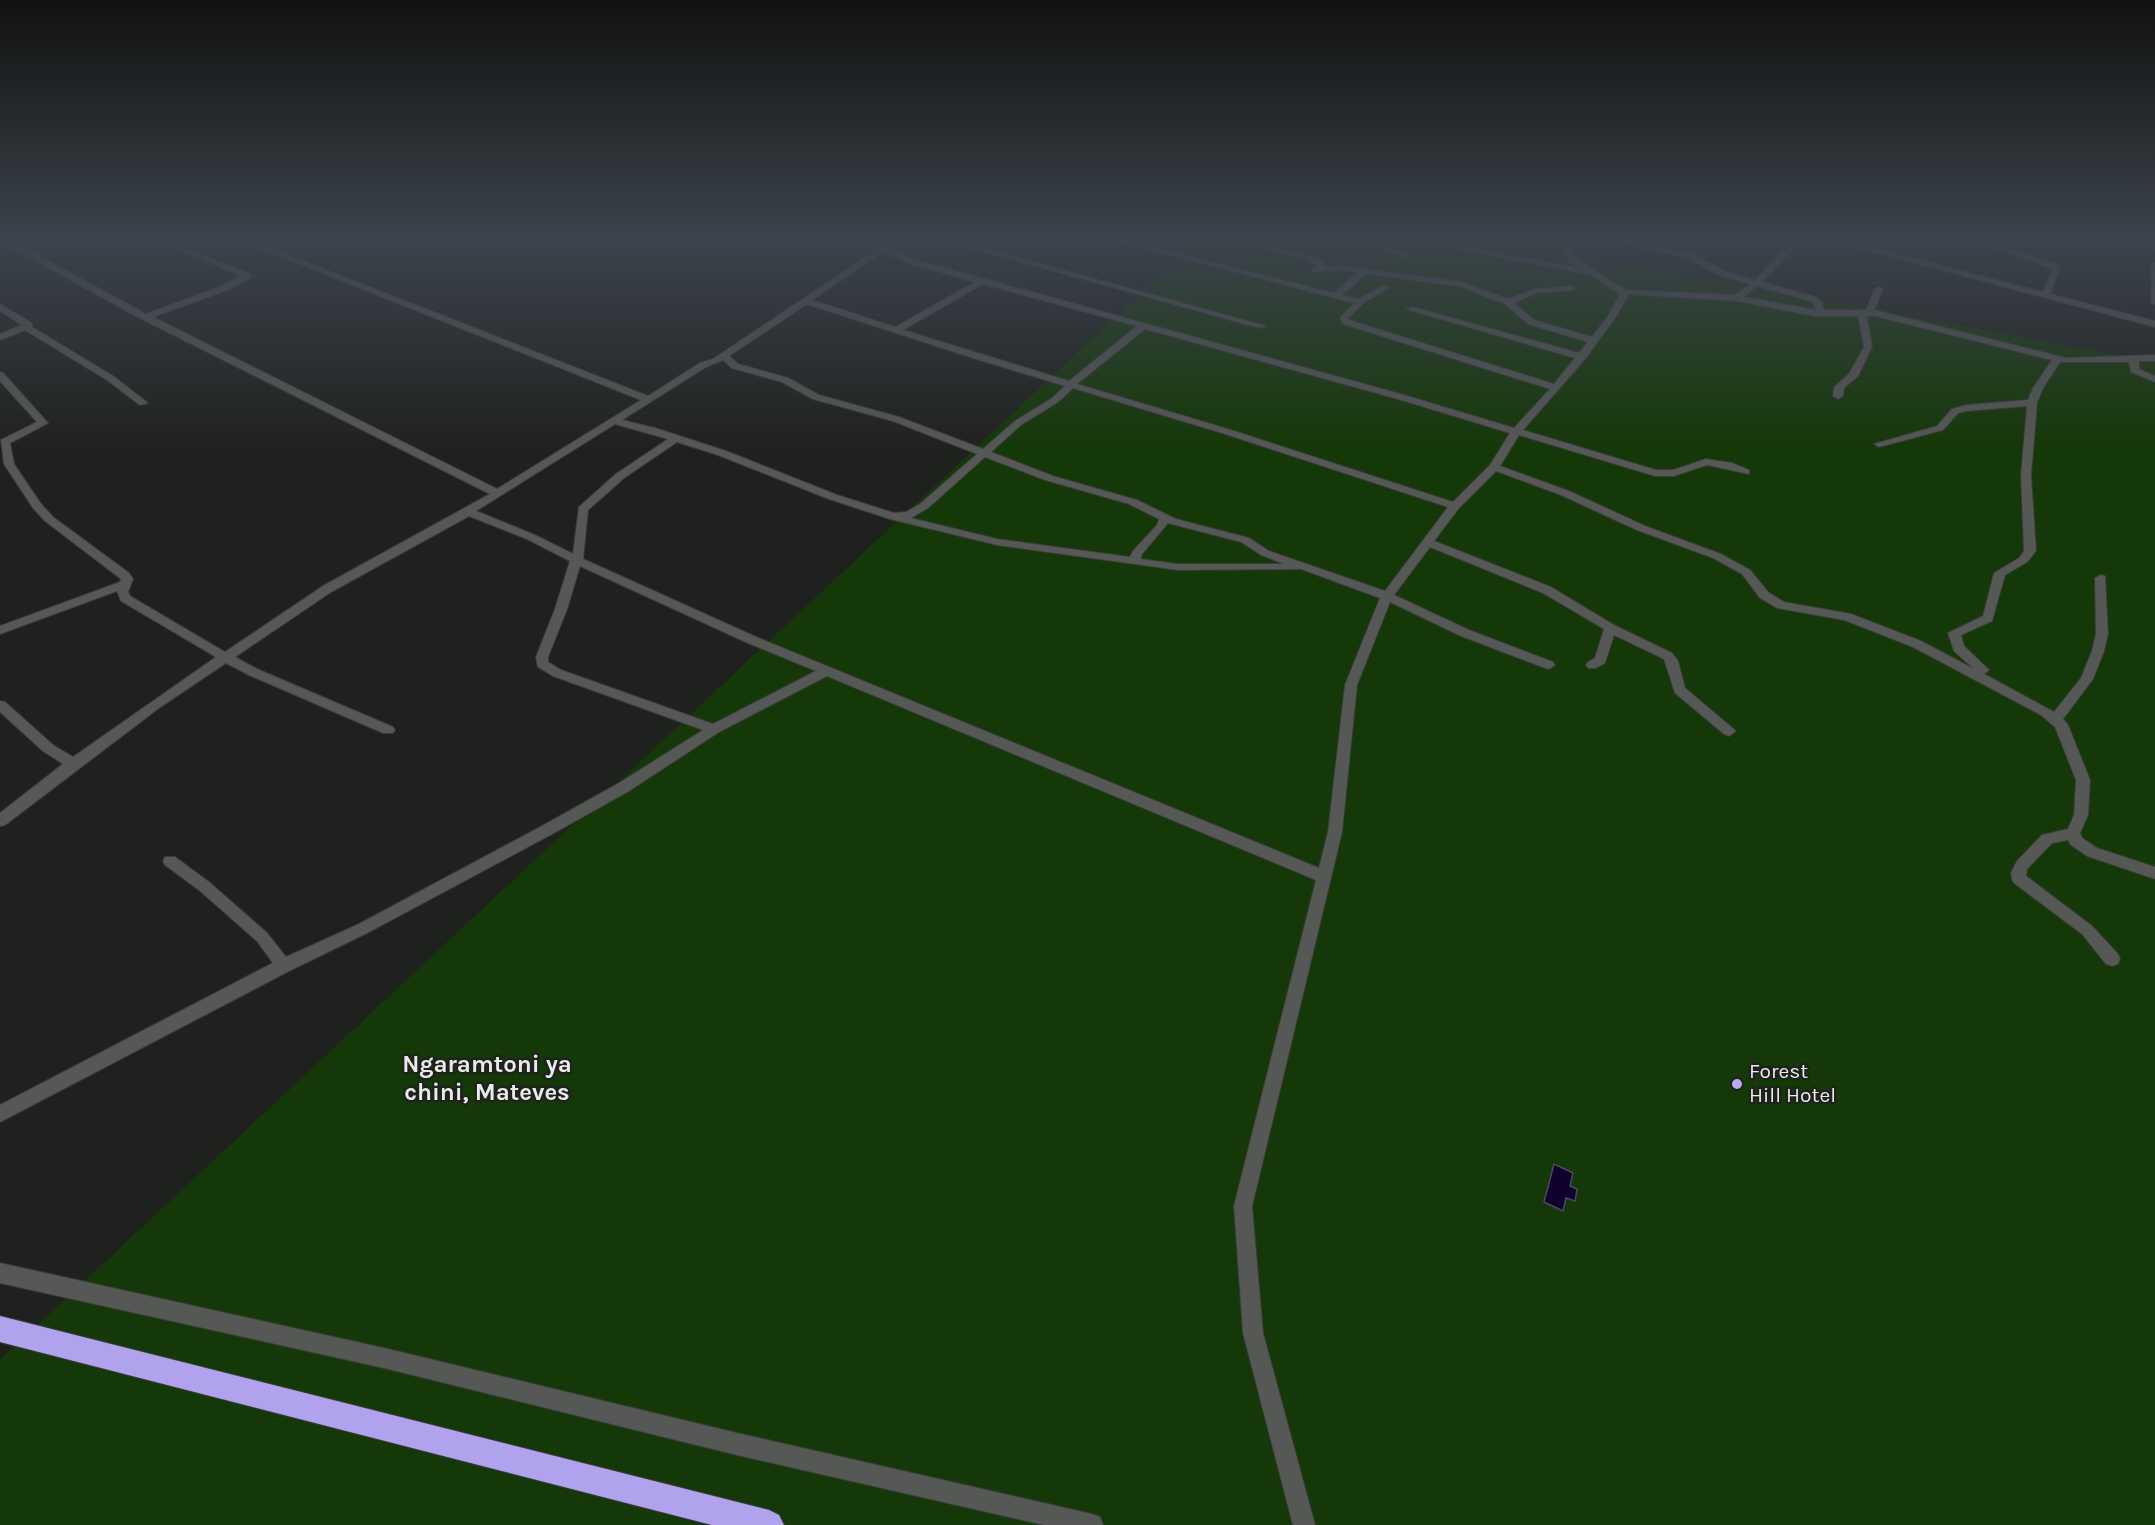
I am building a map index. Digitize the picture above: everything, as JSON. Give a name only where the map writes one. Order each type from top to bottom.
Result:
[{"type":"highway","points":[[0,1329],[769,1525]]},
{"type":"street","points":[[4,309],[27,323],[26,327]]},
{"type":"street","points":[[132,309],[497,493]]},
{"type":"street","points":[[146,317],[167,309]]},
{"type":"street","points":[[419,309],[648,399]]},
{"type":"street","points":[[0,821],[73,764],[224,657],[327,589],[468,512],[703,365],[723,356],[795,309]]},
{"type":"street","points":[[834,309],[970,355],[1215,427],[1455,506]]},
{"type":"street","points":[[898,329],[933,309]]},
{"type":"street","points":[[1090,309],[1401,397],[1515,433],[1661,474],[1674,473],[1707,462],[1728,465],[1745,472]]},
{"type":"street","points":[[1200,309],[1262,326]]},
{"type":"street","points":[[1352,309],[1344,318],[1346,321],[1556,388]]},
{"type":"street","points":[[1411,309],[1582,357]]},
{"type":"street","points":[[1516,309],[1531,322],[1594,341]]},
{"type":"street","points":[[1304,1525],[1253,1333],[1243,1206],[1275,1068],[1325,877],[1341,792],[1351,685],[1387,596],[1455,506],[1494,467],[1515,433],[1582,357],[1616,309]]},
{"type":"street","points":[[1800,309],[1821,313],[1865,313],[1921,323],[2076,362],[2155,358]]},
{"type":"street","points":[[1820,309],[1821,313]]},
{"type":"street","points":[[1838,396],[1839,387],[1853,376],[1868,347],[1865,313],[1867,309]]},
{"type":"street","points":[[2097,309],[2155,324]]},
{"type":"street","points":[[894,517],[915,512],[1017,423],[1047,406],[1144,324]]},
{"type":"street","points":[[0,337],[26,327]]},
{"type":"street","points":[[26,327],[110,378],[143,403]]},
{"type":"street","points":[[723,356],[735,366],[785,380],[816,397],[888,416],[1049,478],[1133,502],[1165,518],[1202,530],[1234,536],[1265,553],[1387,596],[1466,633],[1549,665]]},
{"type":"street","points":[[2008,691],[1963,654],[1953,638],[1956,631],[1984,622],[1988,618],[2000,573],[2023,560],[2030,551],[2026,475],[2032,403],[2038,388],[2057,359]]},
{"type":"street","points":[[2134,360],[2134,370],[2155,379]]},
{"type":"street","points":[[0,375],[43,423],[5,442],[9,464],[36,506],[49,519],[125,575],[123,592],[125,598],[224,657],[388,730]]},
{"type":"street","points":[[1879,444],[1940,428],[1955,411],[1966,408],[2032,403]]},
{"type":"street","points":[[613,422],[637,426],[676,438],[833,497],[894,517],[997,542],[1178,567],[1305,567]]},
{"type":"street","points":[[676,438],[620,476],[585,506],[582,540],[561,609],[542,657],[542,664],[557,673],[714,729]]},
{"type":"street","points":[[1494,467],[1556,489],[1641,528],[1718,556],[1746,572],[1764,595],[1781,605],[1852,618],[1936,652],[2056,718],[2069,740],[2083,780],[2080,814],[2073,833],[2080,846],[2155,873]]},
{"type":"street","points":[[468,512],[531,537],[723,628],[828,670],[897,702],[1325,877]]},
{"type":"street","points":[[1135,562],[1137,553],[1162,526],[1165,518]]},
{"type":"street","points":[[1428,542],[1547,590],[1610,628],[1670,658],[1679,690],[1729,731]]},
{"type":"street","points":[[2056,718],[2087,679],[2098,651],[2102,634],[2101,578]]},
{"type":"street","points":[[0,630],[125,584]]},
{"type":"street","points":[[1592,665],[1601,660],[1610,628]]},
{"type":"street","points":[[0,1114],[283,966],[362,929],[549,830],[624,787],[714,729],[828,670]]},
{"type":"street","points":[[0,705],[48,748],[73,764]]},
{"type":"street","points":[[2073,833],[2047,839],[2022,865],[2018,873],[2019,879],[2087,930],[2112,959]]},
{"type":"street","points":[[170,861],[204,886],[262,937],[276,952],[283,966]]},
{"type":"street","points":[[0,1273],[384,1358],[737,1444],[1092,1525]]},
{"type":"green space","points":[[1124,309],[1872,309],[2155,362],[2155,1525],[0,1525],[0,1360]]},
{"type":"shaded area","points":[[1554,1164],[1573,1173],[1570,1186],[1577,1189],[1575,1201],[1566,1198],[1563,1211],[1544,1202]]},
{"type":"place","name":"Forest Hill Hotel","points":[[1737,1084]]},
{"type":"district","name":"Ngaramtoni ya chini, Mateves","points":[[487,1079]]}]
